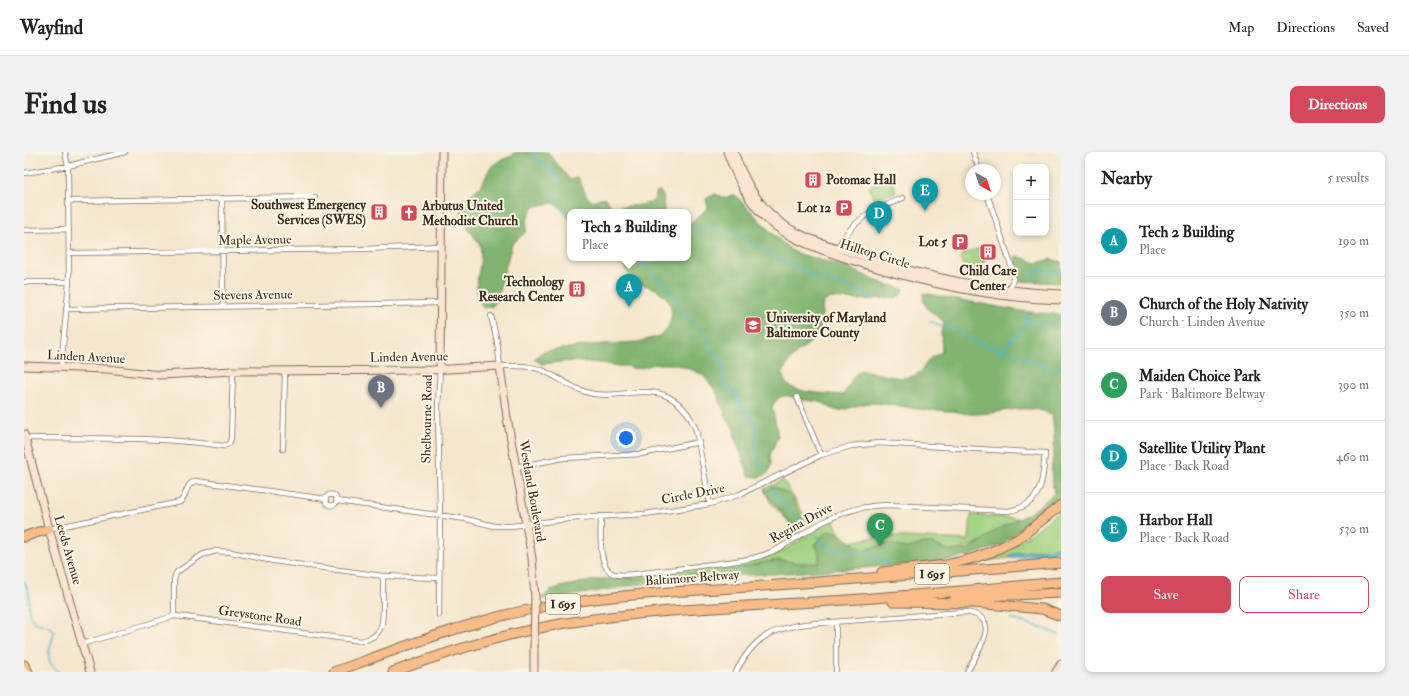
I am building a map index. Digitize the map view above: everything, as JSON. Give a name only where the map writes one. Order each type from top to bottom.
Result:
[{"type":"highway","points":[[802,583],[898,570],[936,567],[959,562],[993,550],[1018,538],[1061,505]]},
{"type":"highway","points":[[24,537],[49,529]]},
{"type":"highway","name":"Baltimore Beltway","points":[[334,672],[442,633],[484,620],[554,605],[632,595],[898,577],[1061,563]]},
{"type":"highway","name":"I 695","points":[[393,672],[467,647],[523,632],[599,618],[850,600],[1061,582]]},
{"type":"highway","points":[[908,602],[913,600],[941,598],[1061,593]]},
{"type":"highway","points":[[850,600],[863,604],[908,602],[974,603],[1042,609],[1061,616]]},
{"type":"highway","points":[[410,672],[450,657],[467,647]]},
{"type":"highway","points":[[24,665],[26,672]]},
{"type":"street","points":[[62,367],[69,282],[68,166],[65,152]]},
{"type":"street","points":[[24,173],[68,166],[125,152]]},
{"type":"street","name":"Shelbourne Road","points":[[439,614],[438,578],[440,515],[438,407],[442,246],[442,152]]},
{"type":"street","name":"Hilltop Circle","points":[[727,152],[742,185],[760,212],[780,230],[791,237],[836,251],[932,276],[1037,299],[1061,300]]},
{"type":"street","name":"Hilltop Circle","points":[[734,152],[746,182],[754,195],[774,217],[794,231],[836,251]]},
{"type":"street","points":[[973,152],[977,164]]},
{"type":"street","points":[[69,201],[314,197]]},
{"type":"street","points":[[222,198],[223,306]]},
{"type":"street","points":[[836,251],[847,231],[860,219],[874,210],[903,198]]},
{"type":"street","points":[[989,200],[1012,268],[1013,279],[1009,293]]},
{"type":"street","points":[[24,230],[69,230]]},
{"type":"street","name":"Maple Avenue","points":[[69,253],[442,246]]},
{"type":"street","points":[[24,282],[69,282]]},
{"type":"street","name":"Hilltop Circle","points":[[1009,293],[1061,294]]},
{"type":"street","name":"Stevens Avenue","points":[[66,309],[441,303]]},
{"type":"street","name":"Westland Boulevard","points":[[491,316],[497,341],[507,417],[534,573],[534,672]]},
{"type":"street","name":"Linden Avenue","points":[[24,366],[107,369],[156,375],[233,370],[285,371],[440,369],[500,366],[532,367],[552,375],[576,389],[595,394],[616,396],[646,393],[663,395],[674,400],[689,415],[696,430],[710,504]]},
{"type":"street","points":[[24,437],[151,439],[223,446],[228,444],[231,439],[233,370]]},
{"type":"street","points":[[283,449],[285,371]]},
{"type":"street","points":[[797,397],[821,455]]},
{"type":"street","name":"Leeds Avenue","points":[[24,437],[90,672]]},
{"type":"street","points":[[516,467],[563,458],[641,454],[699,442]]},
{"type":"street","name":"Circle Drive","points":[[49,529],[180,502],[184,498],[187,487],[196,482],[326,499],[326,496],[331,494],[335,496],[337,501],[440,515],[500,526],[526,525],[601,516],[645,514],[710,504],[738,495],[821,455],[851,446],[880,443],[1045,453]]},
{"type":"street","name":"Regina Drive","points":[[601,516],[604,564],[610,572],[614,574],[636,574],[735,561],[768,553],[782,547],[834,516],[867,506],[889,504],[1008,511],[1017,510],[1030,503],[1039,492],[1042,484],[1045,453]]},
{"type":"street","points":[[174,616],[175,576],[181,569],[210,552],[223,551],[265,560],[383,576],[438,578]]},
{"type":"street","name":"Greystone Road","points":[[82,644],[174,616],[361,641],[366,640],[378,633],[382,624],[383,576]]},
{"type":"street","points":[[736,672],[744,658],[763,637],[772,632],[792,626],[964,612],[978,615],[984,619],[987,628],[987,633],[967,672]]},
{"type":"street","points":[[836,622],[836,672]]},
{"type":"street","points":[[1056,672],[1061,664]]},
{"type":"green space","points":[[516,152],[548,152],[569,179],[572,180],[577,177],[579,179],[586,195],[591,201],[606,199],[611,207],[634,206],[651,202],[654,200],[657,191],[660,191],[663,196],[664,209],[567,209],[567,216],[562,209],[554,203],[535,206],[528,218],[526,232],[512,244],[497,298],[493,306],[483,308],[477,292],[481,254],[480,245],[463,220],[460,202],[478,188],[492,166]]},
{"type":"green space","points":[[892,179],[896,192],[873,199],[869,187]]},
{"type":"green space","points":[[715,194],[725,198],[734,194],[776,237],[791,250],[799,254],[849,268],[884,284],[904,289],[898,297],[860,300],[831,298],[823,302],[820,332],[814,339],[792,357],[782,374],[786,383],[796,389],[844,395],[853,377],[860,370],[899,377],[913,376],[919,373],[930,359],[942,352],[941,332],[944,322],[929,310],[923,299],[923,293],[1020,311],[1061,315],[1061,497],[1032,519],[1002,545],[969,556],[933,563],[774,574],[685,577],[550,599],[541,599],[551,590],[600,579],[656,578],[739,568],[779,560],[800,563],[819,563],[819,553],[815,544],[823,535],[830,532],[836,532],[854,545],[868,549],[889,544],[907,548],[925,543],[952,551],[968,549],[982,541],[996,530],[1031,512],[1055,493],[1051,476],[1054,443],[1052,415],[1043,411],[1023,409],[981,414],[966,414],[953,411],[921,410],[887,404],[869,403],[837,410],[832,409],[821,402],[783,396],[776,401],[772,407],[778,436],[770,455],[771,465],[767,474],[759,477],[749,476],[735,438],[734,429],[728,421],[716,391],[703,375],[674,364],[655,364],[636,369],[628,366],[571,361],[542,364],[534,359],[542,352],[590,345],[637,342],[657,337],[665,332],[670,323],[672,313],[670,302],[656,289],[638,283],[631,277],[619,261],[691,261],[691,222],[708,208],[706,199]]},
{"type":"green space","points":[[980,248],[985,262],[981,264],[982,266],[977,267],[961,264],[963,263],[960,260],[962,255]]},
{"type":"green space","points":[[1018,256],[1036,263],[1051,259],[1061,262],[1061,283],[1020,281],[1019,269],[1015,258]]},
{"type":"green space","points":[[783,480],[809,522],[794,531],[786,519],[770,502],[764,489]]},
{"type":"green space","points":[[775,487],[791,496],[803,519],[798,526],[793,527],[765,492],[770,488]]},
{"type":"green space","points":[[1061,510],[1061,547],[1015,553],[1010,555],[1009,558],[986,561],[982,559],[1004,551],[1032,533]]},
{"type":"green space","points":[[971,515],[1018,518],[987,539],[959,550],[858,557],[847,563],[599,583],[622,578],[753,561],[783,551],[816,530],[834,521],[841,537],[847,542],[885,536],[969,540]]},
{"type":"water","points":[[1061,547],[1061,553],[1009,558],[1010,555],[1015,553]]},
{"type":"waterway","points":[[530,152],[557,176],[558,182],[556,202],[564,212],[567,213]]},
{"type":"waterway","points":[[691,229],[704,227],[719,227],[736,233],[773,256],[820,279],[836,282],[875,299]]},
{"type":"waterway","points":[[637,261],[645,266],[674,296],[682,311],[705,335],[710,348],[722,362],[724,368],[722,376],[726,387],[736,393],[740,408],[754,420],[756,425],[755,446],[763,469]]},
{"type":"waterway","points":[[1034,279],[1036,270],[1061,272]]},
{"type":"waterway","points":[[1025,323],[1027,313]]},
{"type":"waterway","points":[[930,321],[940,326],[953,328],[969,339],[988,347],[1017,353],[1025,359],[1044,365],[1049,369],[1054,370],[1057,368],[1058,364],[1061,364]]},
{"type":"waterway","points":[[1000,351],[1022,330],[1024,325],[1028,322],[1061,325]]},
{"type":"waterway","points":[[772,488],[781,501],[802,524]]},
{"type":"waterway","points":[[817,535],[822,543],[830,547],[843,552],[870,554],[889,563]]},
{"type":"waterway","points":[[24,581],[28,592],[31,618],[36,623],[50,627],[54,632],[49,658],[50,663],[59,672]]},
{"type":"waterway","points":[[1011,619],[1040,627],[1059,635]]},
{"type":"place","name":"Potomac Hall","points":[[813,180]]},
{"type":"place","name":"Lot 12","points":[[844,208]]},
{"type":"place","name":"Harbor Hall","points":[[925,211]]},
{"type":"place","name":"Southwest Emergency Services (SWES)","points":[[379,212]]},
{"type":"place","name":"Arbutus United Methodist Church","points":[[409,213]]},
{"type":"place","name":"Satellite Utility Plant","points":[[879,234]]},
{"type":"place","name":"Lot 5","points":[[960,242]]},
{"type":"place","name":"Child Care Center","points":[[988,252]]},
{"type":"place","name":"Technology Research Center","points":[[577,289]]},
{"type":"place","name":"Tech 2 Building","points":[[629,307]]},
{"type":"place","name":"University of Maryland Baltimore County","points":[[753,325]]},
{"type":"place","name":"Church of the Holy Nativity","points":[[381,408]]},
{"type":"place","name":"Maiden Choice Park","points":[[880,546]]}]
